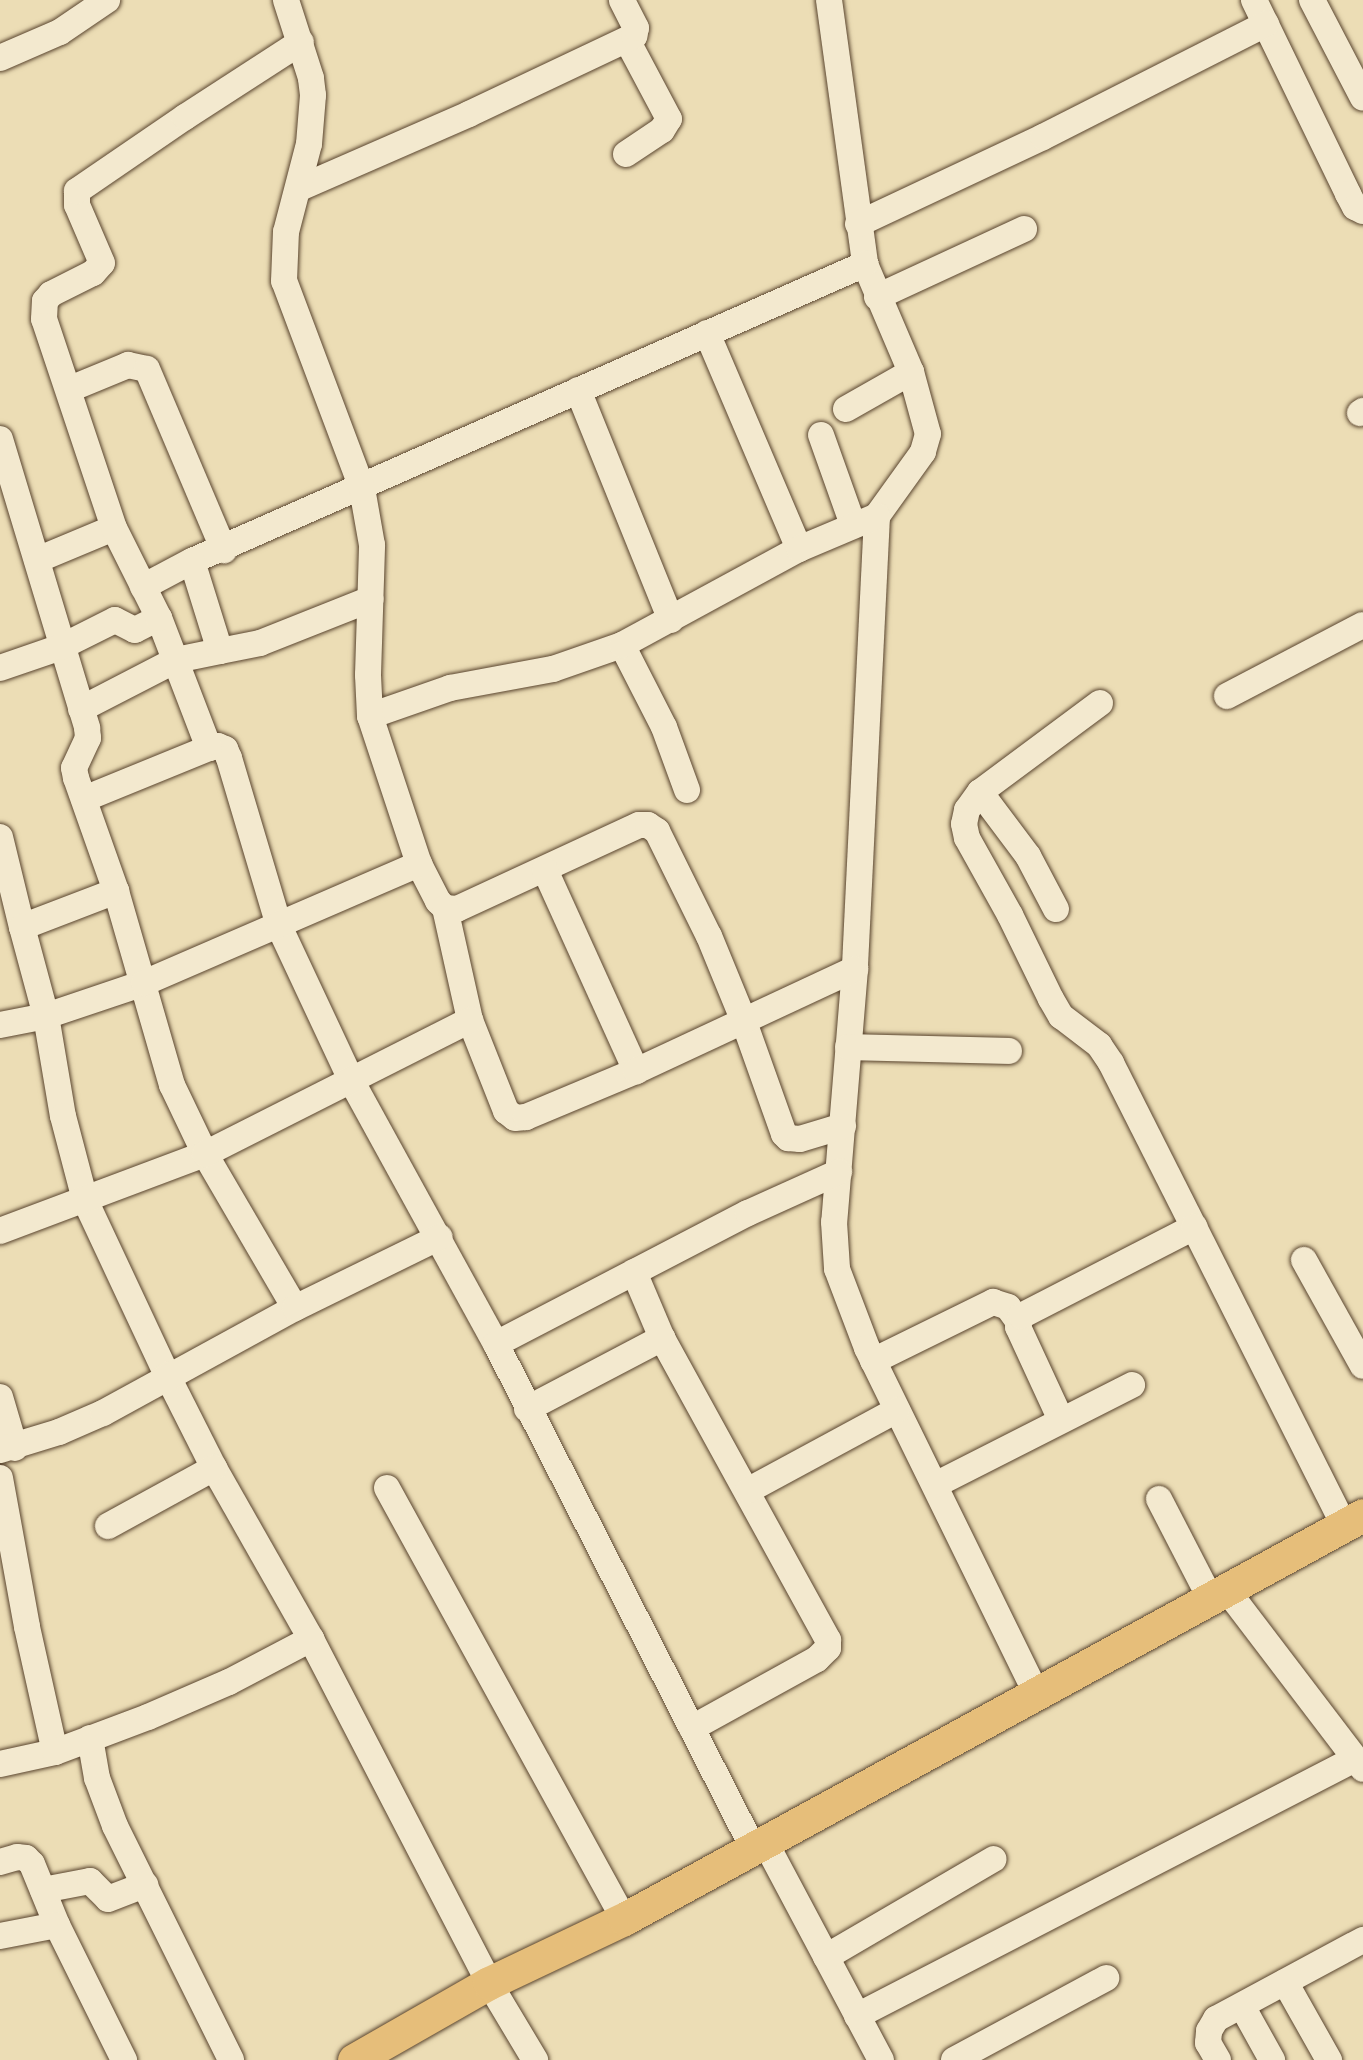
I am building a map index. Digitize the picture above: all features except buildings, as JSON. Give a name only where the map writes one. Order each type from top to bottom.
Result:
[{"type":"main road","points":[[354,2060],[489,1983],[624,1919],[758,1843],[1354,1520]]},
{"type":"street","points":[[0,58],[60,32],[107,0]]},
{"type":"street","points":[[286,0],[301,42],[313,95],[309,144],[300,188],[286,232],[284,281],[362,488],[372,545],[368,675],[370,716],[419,864],[445,908],[470,1020],[506,1111],[515,1118],[526,1117],[636,1071],[855,969]]},
{"type":"street","points":[[300,188],[469,114],[627,40],[637,32],[622,0]]},
{"type":"street","points":[[370,716],[450,688],[553,669],[622,645],[799,549],[865,521],[928,442],[911,372],[865,264],[829,0]]},
{"type":"street","points":[[1254,0],[1348,194],[1355,207],[1363,211]]},
{"type":"street","points":[[1312,0],[1363,98]]},
{"type":"street","points":[[858,224],[1042,137],[1266,24]]},
{"type":"street","points":[[626,153],[662,130],[668,119],[627,40]]},
{"type":"street","points":[[208,748],[159,618],[114,528],[43,309],[51,294],[93,273],[102,263],[100,252],[77,205],[77,191],[184,117],[301,42]]},
{"type":"street","points":[[877,297],[1024,229]]},
{"type":"street","points":[[143,587],[192,561],[224,550],[865,264]]},
{"type":"street","points":[[707,333],[799,549]]},
{"type":"street","points":[[70,390],[128,365],[147,369],[224,550]]},
{"type":"street","points":[[846,409],[911,372]]},
{"type":"street","points":[[578,390],[671,620]]},
{"type":"street","points":[[821,435],[865,521],[855,969],[834,1222],[837,1269],[873,1361],[1036,1693]]},
{"type":"street","points":[[0,439],[88,738],[74,768],[116,891],[172,1084],[205,1154],[295,1308]]},
{"type":"street","points":[[37,560],[114,528]]},
{"type":"street","points":[[192,561],[220,651]]},
{"type":"street","points":[[81,709],[176,660],[260,643],[371,599]]},
{"type":"street","points":[[0,668],[61,647],[115,620],[135,630],[159,618]]},
{"type":"street","points":[[1227,696],[1363,625]]},
{"type":"street","points":[[622,645],[664,727],[687,790]]},
{"type":"street","points":[[1100,703],[980,792],[967,810],[964,824],[967,838],[1061,1016],[1099,1045],[1111,1063],[1194,1227],[1354,1520]]},
{"type":"street","points":[[84,799],[208,748],[218,746],[225,749],[279,926],[352,1082],[440,1237],[692,1728],[826,1957],[881,2060]]},
{"type":"street","points":[[980,792],[1028,856],[1056,909]]},
{"type":"street","points":[[445,908],[457,909],[639,825],[648,825],[657,831],[709,936],[743,1019],[784,1134],[789,1138],[800,1139],[843,1126]]},
{"type":"street","points":[[0,837],[46,1016],[63,1116],[85,1200],[214,1468],[311,1639],[489,1983],[534,2060]]},
{"type":"street","points":[[0,1025],[46,1016],[144,983],[419,864]]},
{"type":"street","points":[[545,870],[636,1071]]},
{"type":"street","points":[[22,927],[116,891]]},
{"type":"street","points":[[0,1231],[205,1154],[470,1020]]},
{"type":"street","points":[[848,1047],[1009,1051]]},
{"type":"street","points":[[496,1344],[748,1213],[839,1172]]},
{"type":"street","points":[[1018,1321],[1026,1312],[1194,1227]]},
{"type":"street","points":[[0,1397],[8,1449],[103,1413],[167,1375],[295,1308],[440,1237]]},
{"type":"street","points":[[1304,1260],[1363,1366]]},
{"type":"street","points":[[634,1272],[662,1338],[748,1490],[828,1640],[828,1648],[817,1659],[692,1728]]},
{"type":"street","points":[[873,1361],[985,1304],[1001,1302],[1018,1321],[1062,1420]]},
{"type":"street","points":[[527,1409],[662,1338]]},
{"type":"street","points":[[934,1485],[1132,1385]]},
{"type":"street","points":[[748,1490],[897,1410]]},
{"type":"street","points":[[108,1526],[214,1468]]},
{"type":"street","points":[[0,1478],[6,1535],[55,1752]]},
{"type":"street","points":[[387,1488],[624,1919]]},
{"type":"street","points":[[857,2016],[1359,1764],[1218,1594],[1158,1499]]},
{"type":"street","points":[[0,1764],[55,1752],[90,1738],[229,1682],[311,1639]]},
{"type":"street","points":[[90,1738],[102,1790],[115,1826],[231,2060]]},
{"type":"street","points":[[0,1862],[26,1858],[32,1864],[57,1925],[124,2060]]},
{"type":"street","points":[[826,1957],[994,1858]]},
{"type":"street","points":[[43,1890],[90,1881],[108,1899],[145,1885]]},
{"type":"street","points":[[0,1936],[57,1925]]},
{"type":"street","points":[[1218,2060],[1208,2043],[1209,2031],[1216,2020],[1363,1940]]},
{"type":"street","points":[[954,2060],[1106,1978]]},
{"type":"street","points":[[1285,1982],[1329,2060]]},
{"type":"street","points":[[1242,2006],[1272,2060]]}]
